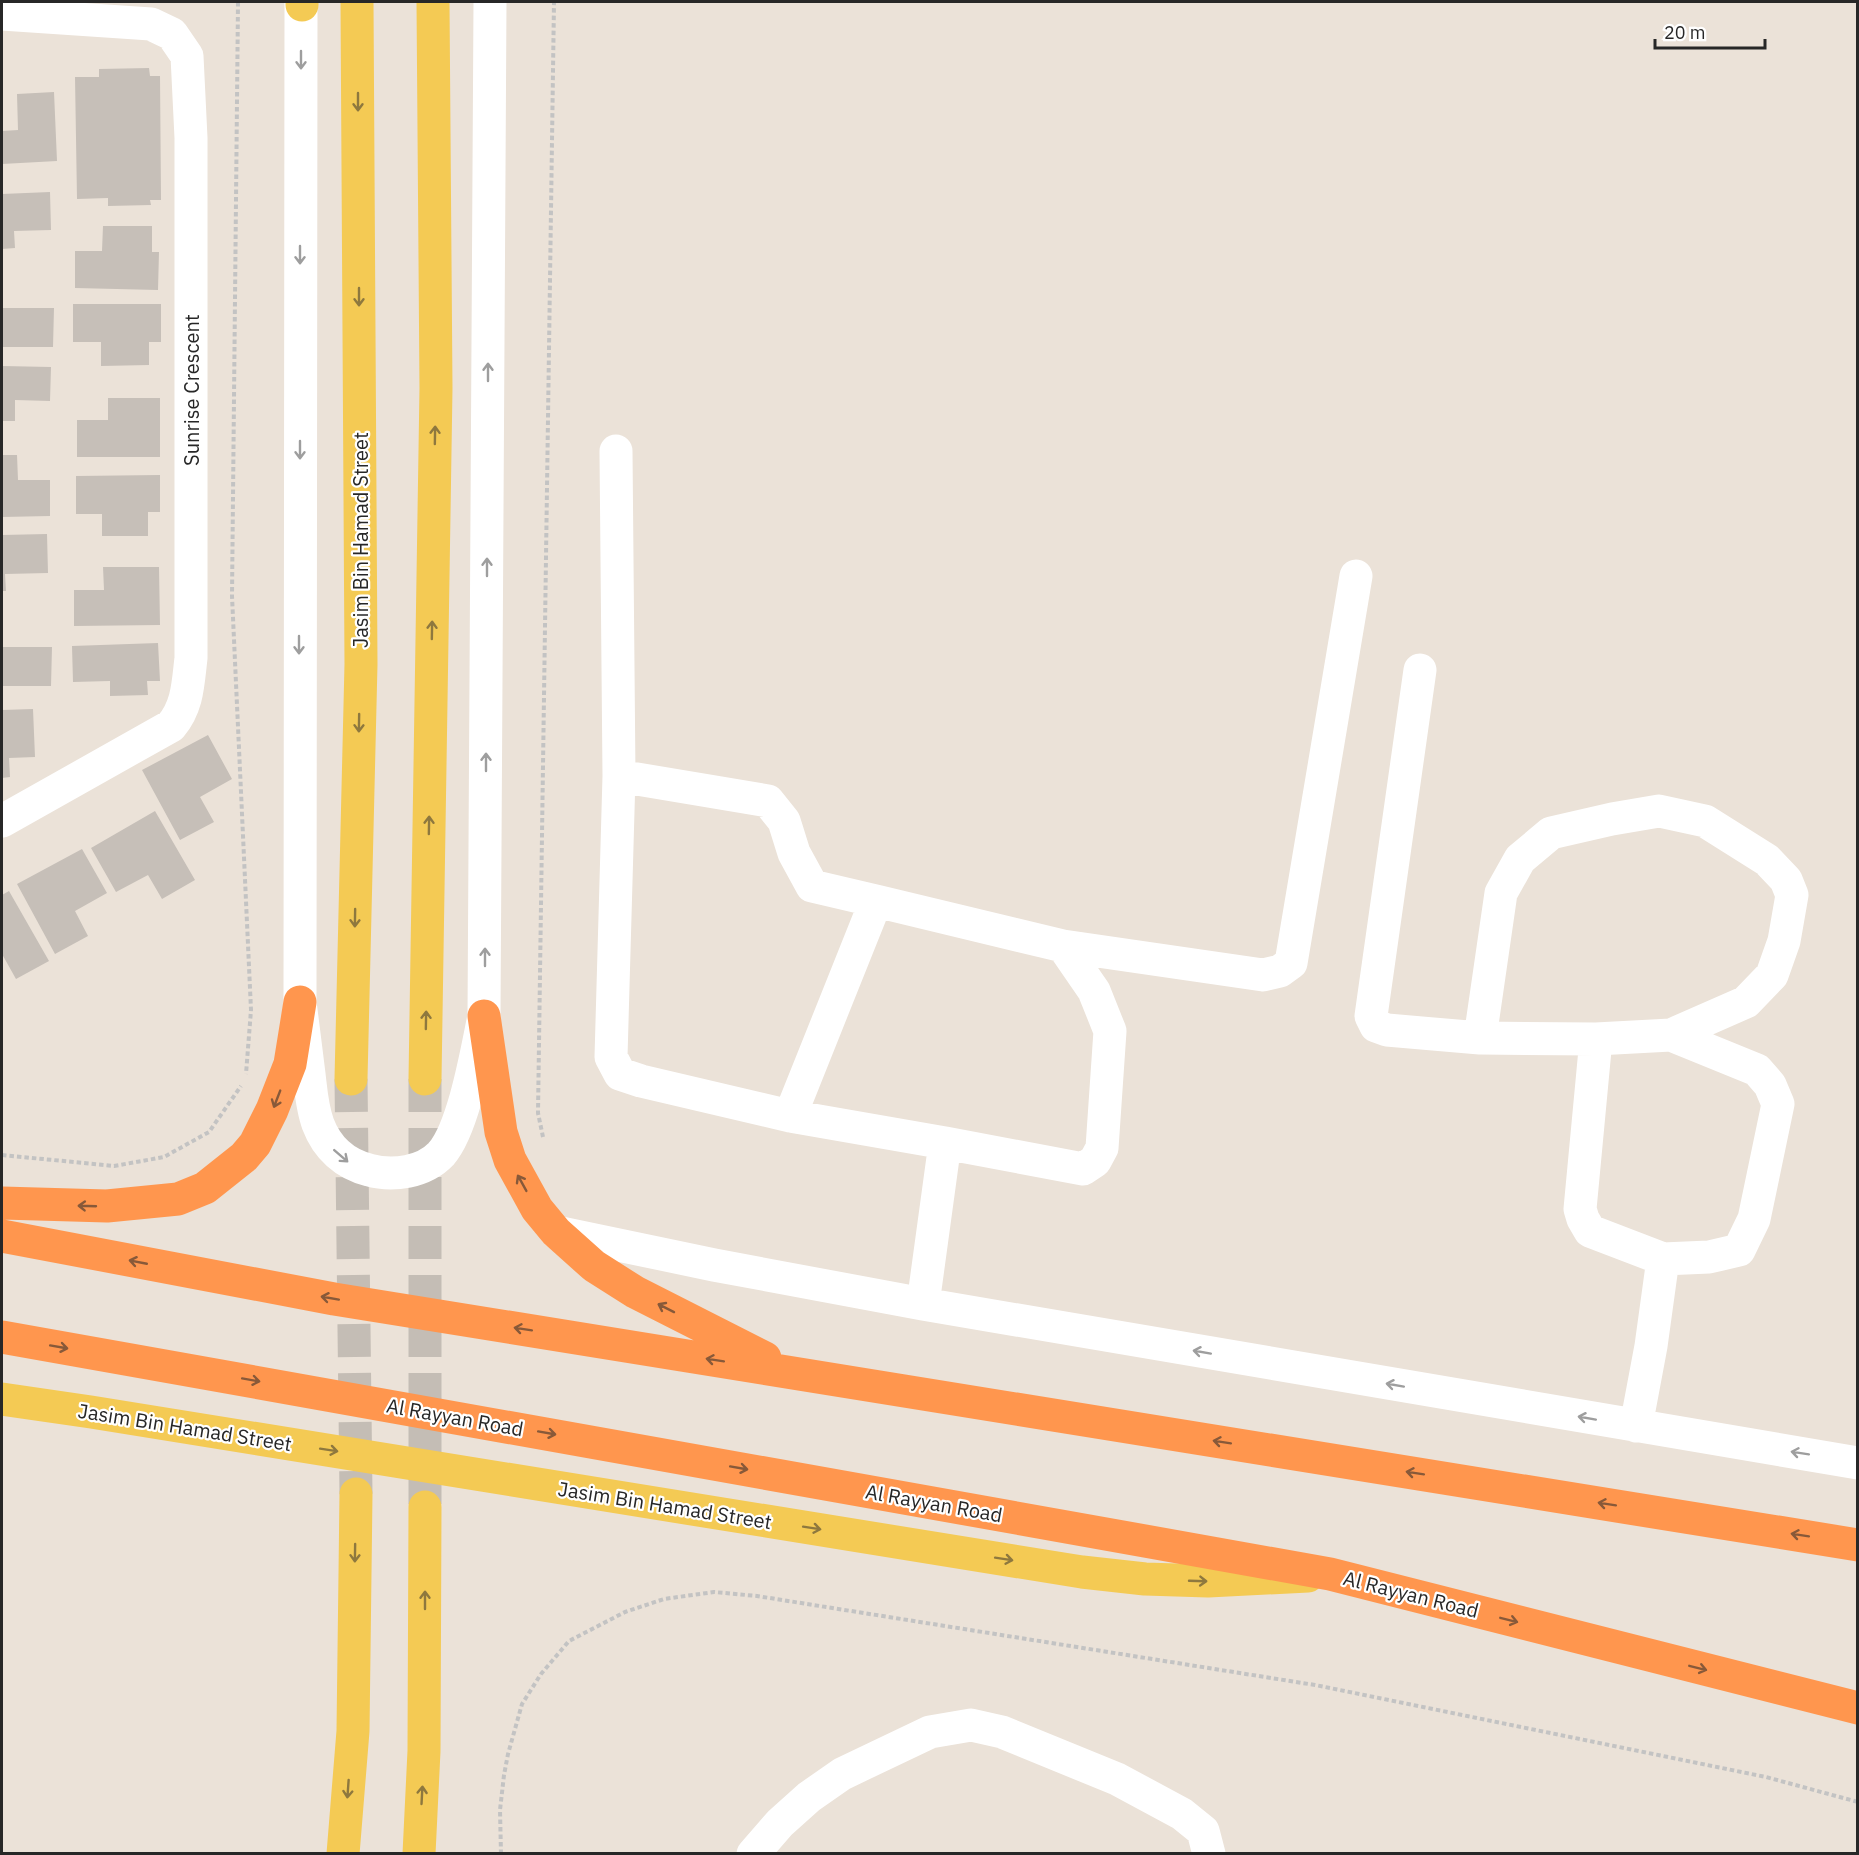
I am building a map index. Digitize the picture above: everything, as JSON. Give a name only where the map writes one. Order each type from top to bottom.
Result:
[{"type":"highway","points":[[2,1203],[106,1206],[178,1199],[205,1188],[255,1144],[268,1119],[291,1064],[300,1002]]},
{"type":"highway","points":[[484,1016],[501,1132],[510,1160],[537,1209],[556,1232],[594,1266],[635,1292],[794,1372]]},
{"type":"highway","points":[[2,1236],[334,1299],[1857,1545]]},
{"type":"highway","name":"Al Rayyan Road","points":[[2,1337],[1330,1574],[1857,1708]]},
{"type":"main road","name":"Jasim Bin Hamad Street","points":[[351,1079],[361,664],[357,2]]},
{"type":"main road","points":[[425,1079],[436,388],[433,2]]},
{"type":"main road","name":"Jasim Bin Hamad Street","points":[[2,1399],[1082,1572],[1145,1579],[1208,1581],[1330,1574]]},
{"type":"main road","points":[[343,1854],[353,1731],[356,1494]]},
{"type":"main road","points":[[420,1854],[424,1751],[425,1507]]},
{"type":"street","points":[[2,14],[5,2]]},
{"type":"street","points":[[302,3],[300,1002],[313,1102],[318,1123],[327,1143],[354,1166],[377,1172],[399,1173],[421,1168],[440,1155],[450,1142],[468,1088],[484,1016],[490,2]]},
{"type":"street","name":"Sunrise Crescent","points":[[2,14],[151,24],[172,34],[187,56],[190,138],[190,658],[187,698],[178,718],[171,726],[2,821]]},
{"type":"street","points":[[616,451],[619,776],[611,1057],[620,1074],[790,1116],[1083,1169],[1095,1161],[1102,1148],[1110,1031],[1094,991],[1063,946]]},
{"type":"street","points":[[619,776],[768,801],[784,821],[794,853],[812,886],[1063,946],[1263,975],[1280,971],[1291,963],[1356,576]]},
{"type":"street","points":[[1420,670],[1371,1016],[1376,1026],[1387,1030],[1480,1038],[1596,1039],[1671,1035],[1746,1002],[1772,975],[1784,941],[1792,895],[1786,880],[1767,860],[1706,821],[1659,812],[1612,819],[1551,833],[1520,860],[1501,893],[1480,1038]]},
{"type":"street","points":[[790,1116],[876,901]]},
{"type":"street","points":[[1596,1039],[1580,1209],[1590,1231],[1663,1259],[1709,1257],[1739,1250],[1754,1219],[1778,1104],[1770,1085],[1757,1070],[1671,1035]]},
{"type":"street","points":[[923,1304],[945,1143]]},
{"type":"street","points":[[556,1232],[714,1265],[923,1304],[1857,1463]]},
{"type":"street","points":[[1636,1426],[1651,1346],[1663,1259]]},
{"type":"street","points":[[753,1854],[780,1823],[802,1803],[842,1774],[930,1732],[971,1725],[1002,1732],[1117,1779],[1182,1814],[1203,1831],[1209,1854]]},
{"type":"path","points":[[544,1146],[538,1113],[554,2]]},
{"type":"path","points":[[501,1854],[500,1810],[508,1754],[522,1704],[541,1674],[569,1641],[625,1612],[664,1599],[714,1592],[757,1596],[1315,1685],[1766,1777],[1857,1802]]},
{"type":"building","points":[[149,68],[150,76],[160,76],[161,200],[150,200],[151,205],[108,206],[108,198],[77,199],[75,77],[99,77],[99,69]]},
{"type":"building","points":[[54,92],[57,161],[2,164],[2,131],[18,130],[17,94]]},
{"type":"building","points":[[50,192],[51,230],[14,231],[15,248],[2,249],[2,194]]},
{"type":"building","points":[[103,226],[152,226],[152,252],[159,252],[158,290],[75,288],[75,251],[102,251]]},
{"type":"building","points":[[73,304],[161,304],[161,342],[149,342],[149,365],[101,366],[101,342],[73,342]]},
{"type":"building","points":[[2,308],[54,308],[53,347],[2,347]]},
{"type":"building","points":[[2,366],[51,367],[50,401],[15,400],[15,421],[2,421]]},
{"type":"building","points":[[108,398],[160,398],[160,457],[77,457],[77,420],[108,420]]},
{"type":"building","points":[[2,455],[17,455],[18,480],[50,480],[50,516],[2,517]]},
{"type":"building","points":[[160,475],[160,512],[148,512],[148,536],[102,536],[102,514],[76,514],[76,476]]},
{"type":"building","points":[[47,534],[48,573],[5,574],[6,591],[2,591],[2,535]]},
{"type":"building","points":[[103,567],[159,567],[160,625],[74,626],[74,590],[104,590]]},
{"type":"building","points":[[158,643],[160,681],[147,681],[148,695],[110,696],[110,681],[73,682],[72,646]]},
{"type":"building","points":[[2,647],[52,647],[51,686],[2,686]]},
{"type":"building","points":[[33,709],[35,757],[9,758],[10,777],[2,778],[2,710]]},
{"type":"building","points":[[208,735],[232,779],[200,797],[214,822],[180,840],[142,770]]},
{"type":"building","points":[[155,811],[195,880],[162,899],[148,875],[116,892],[91,848]]},
{"type":"building","points":[[82,849],[107,893],[75,911],[88,936],[55,954],[17,884]]},
{"type":"building","points":[[9,891],[49,961],[16,979],[2,954],[2,895]]},
{"type":"tunnel","points":[[351,1079],[356,1494]]},
{"type":"tunnel","points":[[425,1079],[425,1507]]}]
